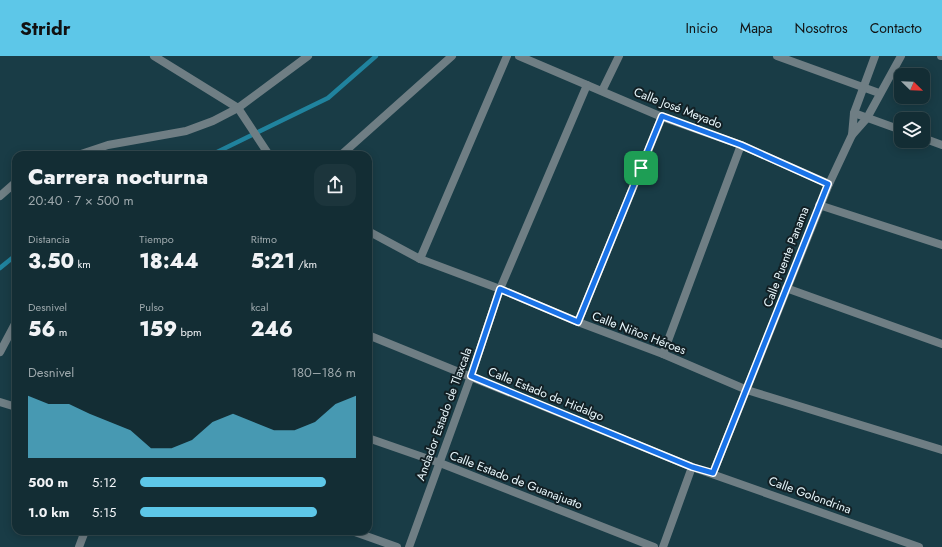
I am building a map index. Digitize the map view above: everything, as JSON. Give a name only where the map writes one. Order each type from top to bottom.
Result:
[{"type":"street","points":[[154,56],[238,108],[267,151]]},
{"type":"street","points":[[90,151],[108,145],[186,131],[212,121],[238,108],[308,56]]},
{"type":"street","points":[[345,151],[452,56]]},
{"type":"street","points":[[420,259],[507,56]]},
{"type":"street","name":"Calle José Meyado","points":[[519,56],[662,116],[741,145],[828,184]]},
{"type":"street","points":[[602,91],[619,56]]},
{"type":"street","points":[[777,56],[879,93]]},
{"type":"street","name":"Calle Puente Panama","points":[[852,135],[854,113],[862,87],[875,56]]},
{"type":"street","name":"Calle Puente Panama","points":[[713,473],[748,390],[786,288],[828,184],[852,135],[867,118],[879,93],[901,56]]},
{"type":"street","name":"Andador Estado de Tlaxcala","points":[[409,547],[471,376],[500,289],[587,85]]},
{"type":"street","points":[[854,113],[894,128]]},
{"type":"street","points":[[578,322],[662,116]]},
{"type":"street","points":[[930,141],[942,145]]},
{"type":"street","points":[[663,354],[741,145]]},
{"type":"street","points":[[0,196],[12,186]]},
{"type":"street","points":[[819,205],[942,245]]},
{"type":"street","name":"Calle Niños Héroes","points":[[372,233],[420,259],[663,354],[748,390],[942,450]]},
{"type":"street","points":[[786,288],[942,344]]},
{"type":"street","points":[[0,352],[12,330]]},
{"type":"street","name":"Calle Estado de Hidalgo","points":[[372,337],[692,467]]},
{"type":"street","points":[[0,402],[12,406]]},
{"type":"street","name":"Calle Estado de Guanajuato","points":[[372,439],[440,463],[654,547]]},
{"type":"street","points":[[663,547],[692,467]]},
{"type":"street","name":"Calle Golondrina","points":[[692,467],[713,473],[920,547]]},
{"type":"street","points":[[79,547],[84,535]]},
{"type":"street","points":[[363,535],[397,547]]},
{"type":"waterway","points":[[219,151],[328,98],[376,56]]},
{"type":"waterway","points":[[0,268],[12,258]]},
{"type":"route","points":[[662,116],[741,145],[828,184],[786,288],[748,390],[713,473],[692,467],[471,376],[500,289],[578,322],[641,168],[662,116]]}]
